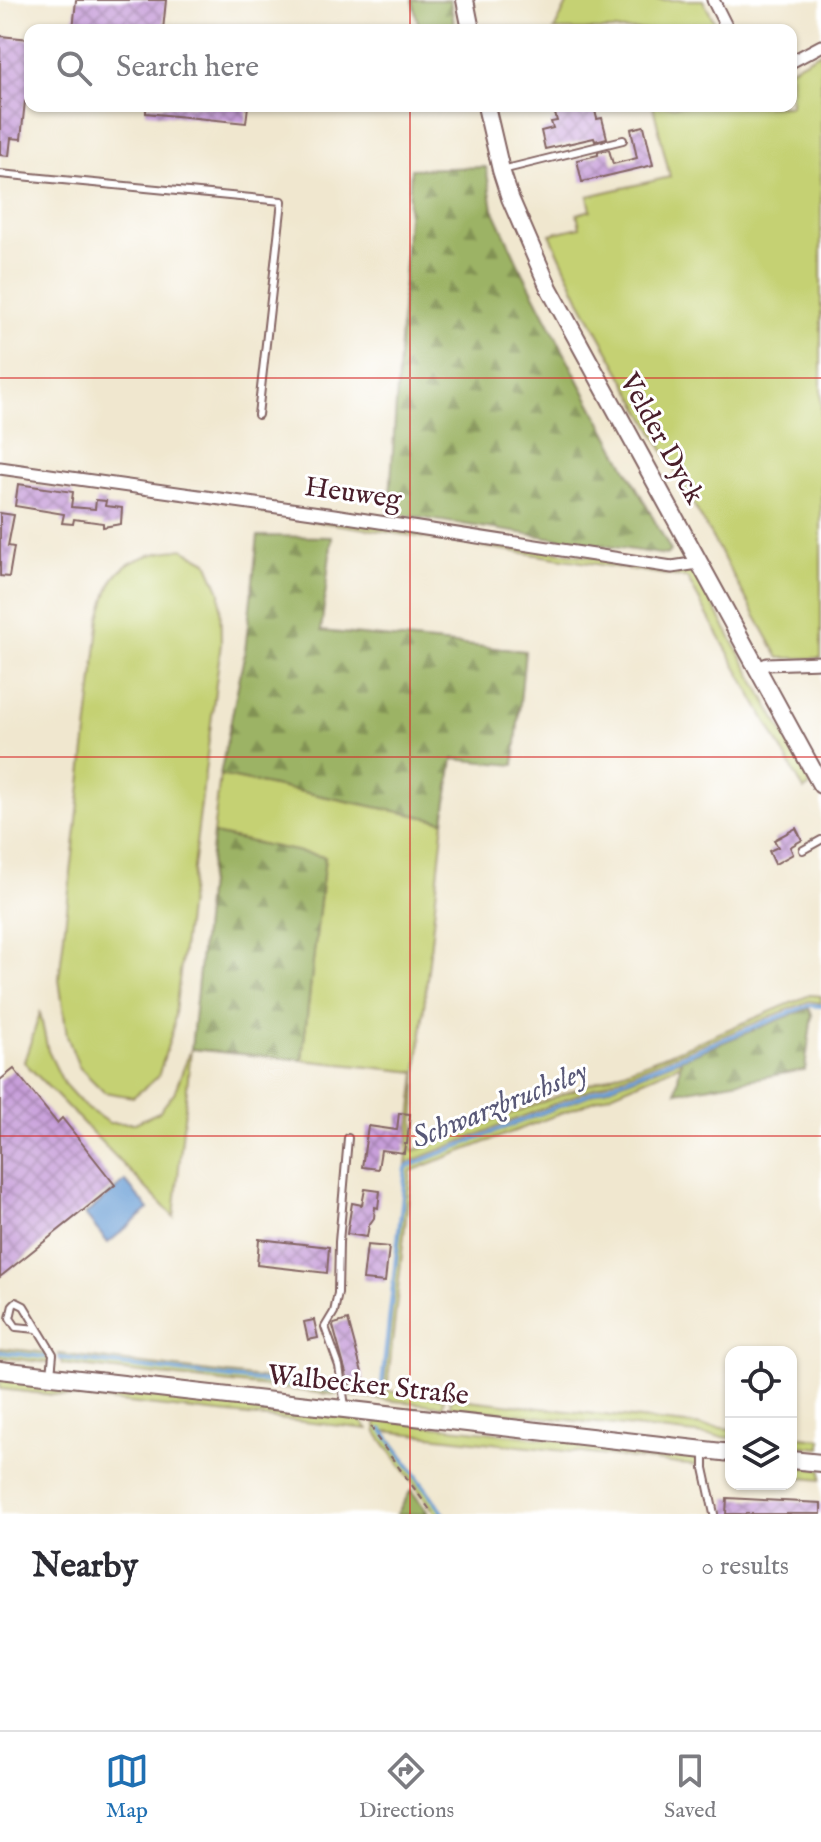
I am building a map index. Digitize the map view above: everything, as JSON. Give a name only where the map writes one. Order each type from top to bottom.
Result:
[{"type":"main road","points":[[465,0],[470,24]]},
{"type":"main road","name":"Velder Dyck","points":[[487,112],[510,198],[549,288],[821,785]]},
{"type":"main road","name":"Walbecker Straße","points":[[0,1370],[725,1452]]},
{"type":"main road","points":[[797,1461],[821,1463]]},
{"type":"street","points":[[713,0],[725,24]]},
{"type":"street","points":[[797,59],[821,46]]},
{"type":"street","name":"Heuweg","points":[[0,468],[672,567],[698,563]]},
{"type":"street","points":[[756,669],[767,664],[821,662]]},
{"type":"lane","points":[[501,170],[623,140]]},
{"type":"lane","points":[[0,174],[282,201],[258,415]]},
{"type":"lane","points":[[803,850],[821,840]]},
{"type":"lane","points":[[345,1410],[339,1366],[325,1327],[334,1312],[338,1293],[348,1138]]},
{"type":"lane","points":[[37,1329],[16,1327],[10,1318],[16,1302],[24,1306],[53,1354],[51,1375]]},
{"type":"lane","points":[[704,1450],[704,1468],[714,1514]]},
{"type":"path","points":[[373,1413],[371,1426],[375,1435],[433,1514]]},
{"type":"green space","points":[[412,0],[450,0],[454,24],[418,24]]},
{"type":"green space","points":[[569,0],[703,0],[716,24],[557,24]]},
{"type":"green space","points":[[821,52],[821,658],[779,658],[580,300],[550,234],[580,227],[577,214],[591,210],[588,196],[670,177],[654,112],[797,112],[797,65]]},
{"type":"green space","points":[[486,167],[493,209],[518,263],[671,551],[666,555],[389,513],[411,169]]},
{"type":"green space","points":[[262,511],[696,574],[810,782],[809,787],[804,790],[687,578]]},
{"type":"green space","points":[[258,536],[332,537],[321,631],[525,651],[514,765],[453,759],[444,821],[220,775],[245,651]]},
{"type":"green space","points":[[183,549],[207,562],[220,592],[221,643],[173,1029],[158,1077],[133,1097],[104,1092],[79,1067],[67,1036],[59,979],[100,617],[113,580],[126,566],[154,554]]},
{"type":"green space","points":[[220,775],[444,821],[417,1072],[413,1151],[674,1052],[810,995],[821,996],[821,1003],[809,1001],[406,1166],[416,1072],[302,1060],[325,857],[213,834]]},
{"type":"green space","points":[[213,834],[325,857],[302,1060],[191,1049]]},
{"type":"green space","points":[[809,1008],[812,1015],[805,1070],[676,1092],[681,1059]]},
{"type":"green space","points":[[40,1013],[48,1051],[64,1084],[85,1107],[109,1123],[135,1123],[159,1112],[174,1093],[191,1049],[174,1217],[24,1062]]},
{"type":"green space","points":[[681,1059],[679,1065],[611,1094],[411,1171],[387,1391],[444,1398],[443,1406],[347,1396],[347,1392],[383,1395],[407,1169]]},
{"type":"green space","points":[[0,1348],[48,1353],[50,1363],[0,1357]]},
{"type":"green space","points":[[59,1354],[337,1387],[338,1395],[62,1364]]},
{"type":"green space","points":[[0,1378],[357,1417],[368,1429],[0,1389]]},
{"type":"green space","points":[[450,1398],[725,1428],[725,1437],[451,1407]]},
{"type":"green space","points":[[379,1420],[693,1455],[698,1466],[385,1431],[445,1514],[436,1514],[377,1433]]},
{"type":"green space","points":[[797,1437],[821,1439],[821,1448],[797,1446]]},
{"type":"green space","points":[[797,1467],[821,1469],[821,1480],[797,1478]]},
{"type":"green space","points":[[411,1490],[429,1514],[397,1514]]},
{"type":"water","points":[[125,1181],[149,1209],[108,1243],[85,1215]]},
{"type":"building","points":[[76,0],[166,0],[164,24],[74,24]]},
{"type":"building","points":[[0,36],[24,38],[21,139],[11,138],[9,156],[0,155]]},
{"type":"building","points":[[146,112],[247,112],[246,123]]},
{"type":"building","points":[[555,112],[595,112],[597,119],[602,118],[607,138],[545,149],[541,131],[553,128],[551,122],[557,121]]},
{"type":"building","points":[[644,126],[653,165],[582,182],[577,160],[609,150],[613,164],[637,158],[631,129]]},
{"type":"building","points":[[18,484],[73,492],[71,507],[95,509],[96,500],[106,501],[105,506],[122,508],[121,524],[103,527],[103,523],[74,519],[73,524],[62,523],[64,514],[15,506]]},
{"type":"building","points":[[0,513],[14,515],[8,546],[14,547],[9,577],[0,576]]},
{"type":"building","points":[[796,828],[802,840],[790,847],[793,854],[775,864],[769,851],[778,847],[774,840]]},
{"type":"building","points":[[14,1069],[57,1123],[62,1118],[115,1185],[0,1277],[0,1080]]},
{"type":"building","points":[[399,1113],[410,1114],[404,1153],[381,1150],[378,1169],[362,1167],[368,1126],[397,1130]]},
{"type":"building","points":[[365,1189],[380,1191],[378,1208],[375,1207],[367,1237],[347,1234],[352,1203],[362,1205]]},
{"type":"building","points":[[259,1239],[329,1247],[327,1273],[257,1265]]},
{"type":"building","points":[[367,1245],[389,1247],[385,1282],[363,1280]]},
{"type":"building","points":[[314,1320],[318,1338],[308,1340],[304,1322]]},
{"type":"building","points":[[348,1320],[364,1380],[349,1384],[333,1326]]},
{"type":"building","points":[[727,1498],[821,1503],[821,1514],[726,1514]]},
{"type":"waterway","name":"Schwarzbruchsley","points":[[381,1393],[406,1168],[809,1005],[821,1006]]},
{"type":"waterway","name":"Schwarzbruchsley","points":[[0,1352],[45,1357]]},
{"type":"waterway","name":"Schwarzbruchsley","points":[[60,1358],[334,1390]]},
{"type":"waterway","points":[[382,1429],[444,1514]]}]
